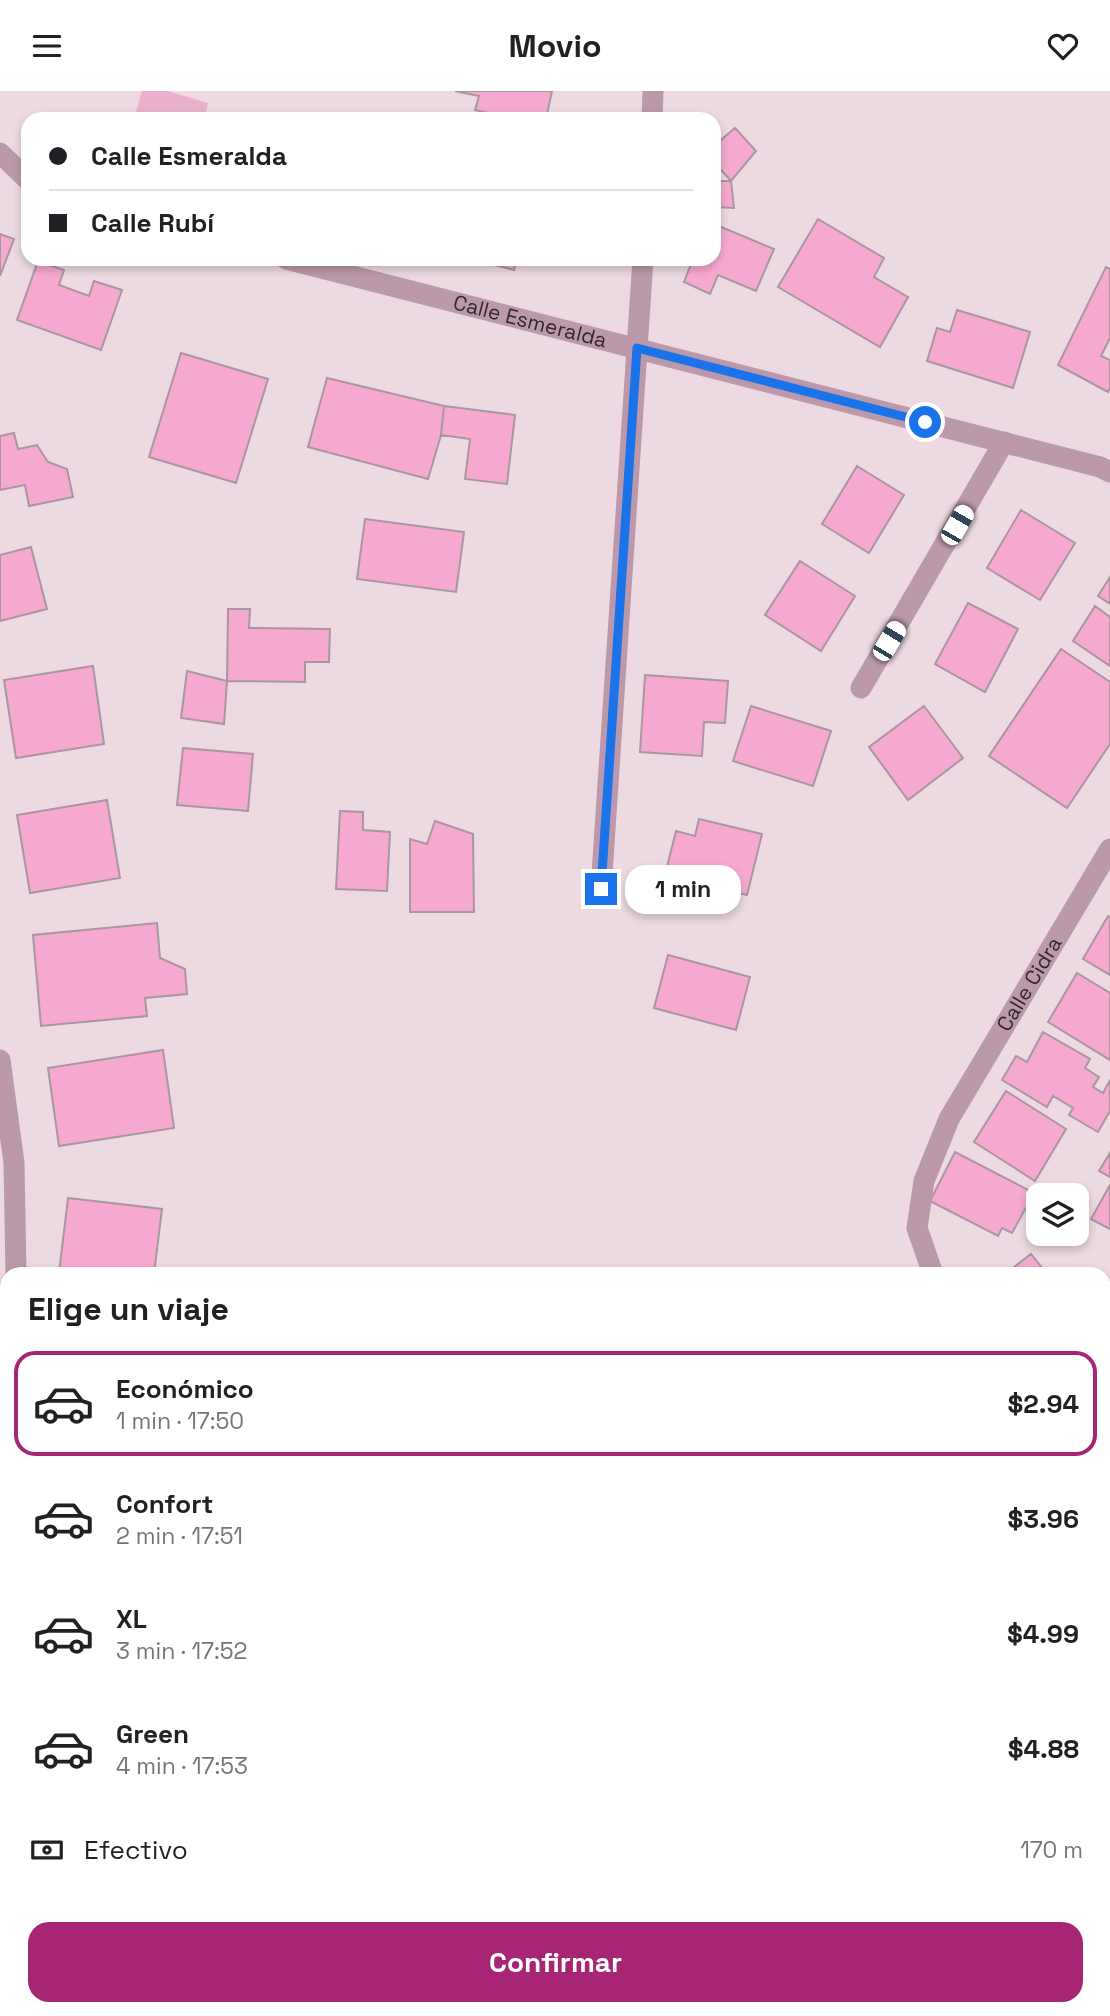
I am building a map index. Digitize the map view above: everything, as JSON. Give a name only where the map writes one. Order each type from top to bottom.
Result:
[{"type":"street","points":[[652,112],[653,91]]},
{"type":"street","points":[[0,153],[21,173]]},
{"type":"street","name":"Calle Esmeralda","points":[[314,266],[1105,469]]},
{"type":"street","points":[[601,889],[643,266]]},
{"type":"street","points":[[861,688],[1004,442]]},
{"type":"street","name":"Calle Cidra","points":[[931,1267],[917,1228],[924,1181],[949,1119],[1110,849]]},
{"type":"street","points":[[0,1060],[14,1163],[16,1267]]},
{"type":"shaded area","points":[[142,91],[167,91],[208,103],[206,112],[136,112]]},
{"type":"building","points":[[455,91],[552,91],[548,112],[475,110],[479,96]]},
{"type":"building","points":[[735,128],[756,151],[731,181],[721,170],[721,140]]},
{"type":"building","points":[[721,181],[731,181],[734,208],[721,207]]},
{"type":"building","points":[[818,219],[884,258],[874,277],[908,297],[880,347],[778,287]]},
{"type":"building","points":[[721,227],[774,249],[756,291],[718,275],[710,294],[684,282],[690,266],[721,266]]},
{"type":"building","points":[[0,234],[14,239],[0,276]]},
{"type":"building","points":[[36,266],[52,266],[64,270],[59,285],[89,296],[94,281],[122,290],[101,350],[17,320]]},
{"type":"building","points":[[499,266],[515,266],[514,270]]},
{"type":"building","points":[[1106,267],[1110,269],[1110,338],[1101,356],[1110,360],[1108,392],[1058,365]]},
{"type":"building","points":[[957,310],[1030,332],[1013,388],[927,361],[937,328],[950,332]]},
{"type":"building","points":[[181,353],[268,379],[236,483],[149,457]]},
{"type":"building","points":[[327,378],[444,406],[441,435],[428,479],[308,447]]},
{"type":"building","points":[[444,406],[515,415],[507,484],[465,479],[470,439],[441,435]]},
{"type":"building","points":[[14,433],[18,449],[37,445],[48,462],[67,469],[73,497],[29,506],[25,485],[0,490],[0,436]]},
{"type":"building","points":[[857,466],[904,495],[869,553],[822,524]]},
{"type":"building","points":[[1021,510],[1075,543],[1040,600],[987,568]]},
{"type":"building","points":[[365,519],[464,532],[456,592],[357,579]]},
{"type":"building","points":[[31,547],[47,609],[0,621],[0,555]]},
{"type":"building","points":[[800,561],[855,596],[821,651],[765,615]]},
{"type":"building","points":[[1110,577],[1110,604],[1098,596]]},
{"type":"building","points":[[968,603],[1018,629],[985,692],[935,664]]},
{"type":"building","points":[[1095,606],[1110,617],[1110,666],[1073,641]]},
{"type":"building","points":[[228,609],[250,609],[249,628],[330,629],[329,662],[305,662],[305,682],[227,681]]},
{"type":"building","points":[[1061,649],[1110,682],[1110,744],[1067,808],[989,756]]},
{"type":"building","points":[[93,666],[104,744],[16,758],[4,680]]},
{"type":"building","points":[[187,671],[227,681],[224,724],[181,718]]},
{"type":"building","points":[[645,675],[728,681],[725,723],[704,722],[702,756],[640,752]]},
{"type":"building","points":[[751,706],[831,731],[813,786],[733,761]]},
{"type":"building","points":[[924,706],[963,758],[908,800],[869,747]]},
{"type":"building","points":[[183,748],[253,754],[248,811],[177,805]]},
{"type":"building","points":[[107,800],[120,878],[30,893],[17,815]]},
{"type":"building","points":[[340,811],[363,812],[363,830],[390,832],[387,891],[336,889]]},
{"type":"building","points":[[699,819],[762,834],[747,895],[665,875],[676,831],[695,836]]},
{"type":"building","points":[[435,821],[473,834],[474,912],[410,912],[410,839],[427,844]]},
{"type":"building","points":[[1108,916],[1110,917],[1110,975],[1083,959]]},
{"type":"building","points":[[157,923],[160,958],[185,969],[187,994],[145,998],[147,1016],[41,1026],[33,935]]},
{"type":"building","points":[[668,955],[750,977],[736,1030],[654,1008]]},
{"type":"building","points":[[1077,973],[1110,993],[1110,1060],[1048,1022]]},
{"type":"building","points":[[1043,1032],[1090,1059],[1085,1068],[1099,1077],[1093,1087],[1103,1093],[1110,1080],[1110,1111],[1098,1132],[1069,1115],[1073,1108],[1053,1096],[1047,1107],[1002,1080],[1016,1056],[1027,1062]]},
{"type":"building","points":[[163,1050],[174,1128],[59,1146],[48,1068]]},
{"type":"building","points":[[1006,1091],[1066,1129],[1035,1181],[974,1142]]},
{"type":"building","points":[[955,1152],[1026,1189],[1026,1208],[1012,1233],[1002,1228],[998,1236],[930,1201]]},
{"type":"building","points":[[1110,1153],[1110,1177],[1099,1171]]},
{"type":"building","points":[[1110,1185],[1110,1229],[1091,1219]]},
{"type":"building","points":[[68,1198],[162,1209],[155,1267],[60,1267]]},
{"type":"building","points":[[1031,1254],[1041,1267],[1014,1267]]},
{"type":"route","points":[[601,889],[637,348],[925,422]]}]
